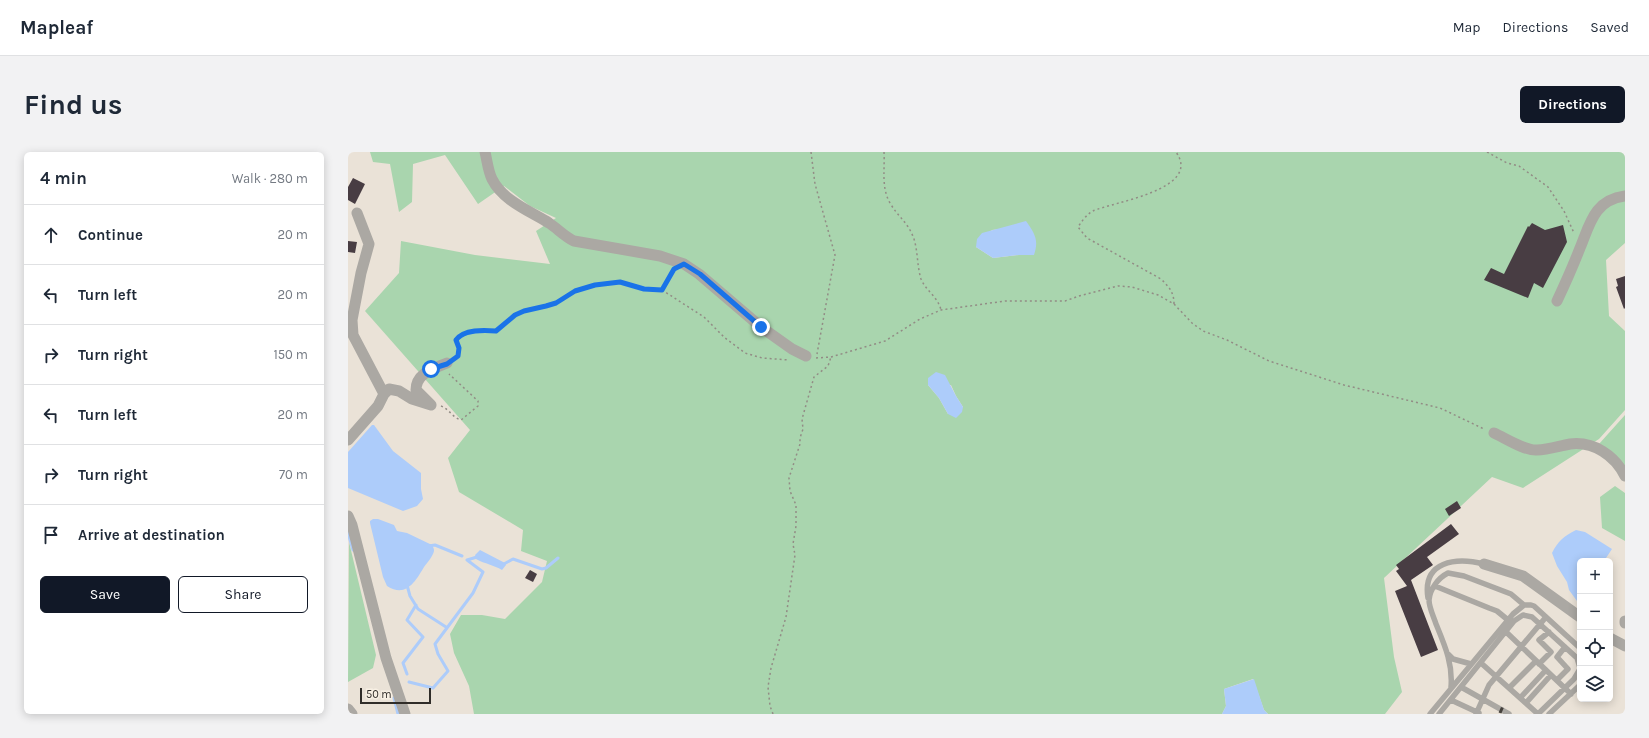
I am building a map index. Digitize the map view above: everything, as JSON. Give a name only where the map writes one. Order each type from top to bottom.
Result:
[{"type":"street","points":[[484,152],[491,178],[498,188],[506,196],[550,224],[566,237],[574,241],[660,256],[684,264],[700,274],[761,327],[807,356]]},
{"type":"street","points":[[1557,301],[1580,248],[1590,220],[1597,210],[1606,203],[1616,197],[1625,196]]},
{"type":"street","points":[[357,213],[369,244],[361,273],[352,320],[351,336],[384,394]]},
{"type":"street","points":[[431,405],[416,390],[416,383],[423,374],[444,365]]},
{"type":"street","points":[[348,440],[378,406],[384,394],[389,389],[399,391],[412,399],[431,405]]},
{"type":"street","points":[[1494,433],[1530,450],[1572,444],[1595,447],[1615,459],[1625,476]]},
{"type":"street","points":[[348,516],[352,525],[386,658],[404,714]]},
{"type":"street","points":[[1484,564],[1523,576],[1577,615]]},
{"type":"street","points":[[1613,640],[1625,646]]},
{"type":"street","points":[[348,709],[352,714]]},
{"type":"lane","points":[[1451,688],[1452,675],[1448,654],[1429,605],[1428,580],[1435,570],[1444,564],[1455,561],[1471,561],[1484,564]]},
{"type":"lane","points":[[1429,605],[1431,592],[1441,576],[1448,573],[1455,574],[1492,585],[1512,594],[1524,605],[1534,606],[1577,645]]},
{"type":"lane","points":[[1434,586],[1497,611],[1508,620]]},
{"type":"lane","points":[[1430,714],[1501,627],[1524,605]]},
{"type":"lane","points":[[1441,713],[1518,617],[1523,615],[1532,617],[1549,632],[1577,658],[1579,666]]},
{"type":"lane","points":[[1451,700],[1478,713],[1489,685],[1546,617]]},
{"type":"lane","points":[[1501,627],[1571,694]]},
{"type":"lane","points":[[1509,688],[1551,652],[1539,640],[1549,632]]},
{"type":"lane","points":[[1557,680],[1568,669],[1557,657],[1565,647]]},
{"type":"lane","points":[[1448,654],[1453,659],[1471,664]]},
{"type":"lane","points":[[1481,663],[1526,703],[1535,713],[1565,688],[1577,675]]},
{"type":"lane","points":[[1520,698],[1546,670]]},
{"type":"lane","points":[[1526,703],[1551,675]]},
{"type":"lane","points":[[1461,687],[1484,698],[1509,714]]},
{"type":"lane","points":[[1549,714],[1577,688]]},
{"type":"path","points":[[807,356],[835,255],[815,184],[811,152]]},
{"type":"path","points":[[884,152],[883,182],[890,204],[906,222],[914,240],[922,279],[930,292],[939,302],[941,310]]},
{"type":"path","points":[[1174,304],[1174,294],[1161,279],[1087,238],[1078,227],[1083,218],[1093,212],[1148,194],[1165,186],[1177,176],[1181,167],[1179,156],[1176,152]]},
{"type":"path","points":[[1487,152],[1507,163],[1519,166],[1548,187],[1564,211],[1580,248]]},
{"type":"path","points":[[662,290],[674,269],[684,264]]},
{"type":"path","points":[[431,405],[443,406],[457,419],[461,420],[478,406],[478,400],[444,365],[458,356],[459,348],[456,340],[458,338],[480,330],[496,331],[515,315],[524,311],[551,305],[575,291],[595,285],[620,282],[644,289],[662,290],[704,317],[725,338],[745,354],[762,358],[792,360],[807,356],[831,357],[884,341],[920,319],[941,310],[1005,301],[1065,302],[1079,296],[1118,286],[1132,287],[1158,295],[1174,304],[1192,323],[1203,331],[1227,340],[1268,361],[1344,385],[1440,408],[1494,433]]},
{"type":"path","points":[[773,714],[770,706],[768,687],[771,668],[786,617],[795,555],[793,544],[796,526],[796,505],[790,491],[789,478],[803,429],[802,419],[814,377],[828,366],[831,357]]},
{"type":"green space","points":[[370,152],[1625,152],[1625,243],[1606,260],[1609,316],[1625,331],[1625,410],[1599,439],[1523,488],[1492,477],[1384,578],[1394,657],[1402,692],[1385,714],[1268,714],[1264,710],[1253,679],[1224,689],[1226,706],[1222,714],[474,714],[469,686],[454,653],[450,634],[461,615],[482,615],[505,619],[542,582],[547,561],[521,551],[523,530],[459,492],[448,458],[470,430],[365,311],[399,273],[401,241],[475,255],[550,264],[536,231],[556,218],[530,206],[504,186],[478,204],[445,155],[413,164],[412,202],[399,212],[390,164],[373,162]],"holes":[[[1000,229],[1034,255],[993,258],[976,247],[992,230]],[[928,385],[951,385],[963,407],[948,414],[939,398]]]},
{"type":"green space","points":[[1625,415],[1625,468],[1599,444]]},
{"type":"green space","points":[[1615,486],[1625,493],[1625,541],[1602,528],[1600,497]]},
{"type":"green space","points":[[349,542],[376,655],[373,668],[348,682]]},
{"type":"water","points":[[1026,221],[1032,230],[1036,241],[1034,255],[993,258],[976,247],[977,239],[982,233]]},
{"type":"water","points":[[936,372],[945,375],[963,407],[962,412],[956,418],[948,414],[939,398],[928,385],[928,378]]},
{"type":"water","points":[[372,425],[374,425],[393,451],[421,473],[421,489],[423,499],[417,506],[403,511],[348,488],[348,452]]},
{"type":"water","points":[[373,519],[378,519],[394,525],[397,531],[407,533],[432,545],[434,551],[430,559],[413,583],[405,589],[394,589],[387,586],[383,577],[370,523]]},
{"type":"water","points":[[1576,530],[1585,532],[1612,549],[1606,558],[1577,558],[1577,601],[1569,590],[1567,582],[1557,566],[1552,553],[1562,539]]},
{"type":"water","points":[[480,550],[505,563],[506,565],[502,570],[476,559],[475,555]]},
{"type":"water","points":[[1254,679],[1264,710],[1268,714],[1222,714],[1226,706],[1224,689]]},
{"type":"building","points":[[353,178],[365,184],[355,204],[348,200],[348,187]]},
{"type":"building","points":[[1532,223],[1545,230],[1563,225],[1567,242],[1543,288],[1534,283],[1528,298],[1484,280],[1491,268],[1504,274],[1528,226],[1529,227]]},
{"type":"building","points":[[348,241],[357,242],[355,253],[348,252]]},
{"type":"building","points":[[1625,276],[1624,309],[1616,287],[1618,286],[1616,279]]},
{"type":"building","points":[[1457,501],[1461,508],[1449,516],[1445,509]]},
{"type":"building","points":[[1451,524],[1459,534],[1427,557],[1433,565],[1411,580],[1438,650],[1421,657],[1395,591],[1407,586],[1396,571],[1399,569],[1396,565]]},
{"type":"building","points":[[530,570],[537,574],[533,582],[525,578]]},
{"type":"waterway","points":[[348,533],[353,550]]},
{"type":"waterway","points":[[428,546],[435,545],[462,556]]},
{"type":"waterway","points":[[467,560],[477,557]]},
{"type":"waterway","points":[[502,565],[513,559],[542,569],[546,568],[558,558]]},
{"type":"waterway","points":[[409,682],[433,688],[448,671],[438,654],[435,644],[473,593],[483,572],[467,560]]},
{"type":"waterway","points":[[407,585],[410,596],[418,609],[446,627]]},
{"type":"waterway","points":[[407,674],[403,663],[423,637],[407,620],[416,605]]},
{"type":"waterway","points":[[394,698],[398,714]]},
{"type":"railway","points":[[1500,713],[1503,706]]},
{"type":"route","points":[[431,369],[447,364],[458,356],[459,348],[456,340],[464,334],[480,330],[496,331],[515,315],[524,311],[556,303],[575,291],[595,285],[620,282],[644,289],[662,290],[674,269],[684,264],[700,274],[761,327]]}]
